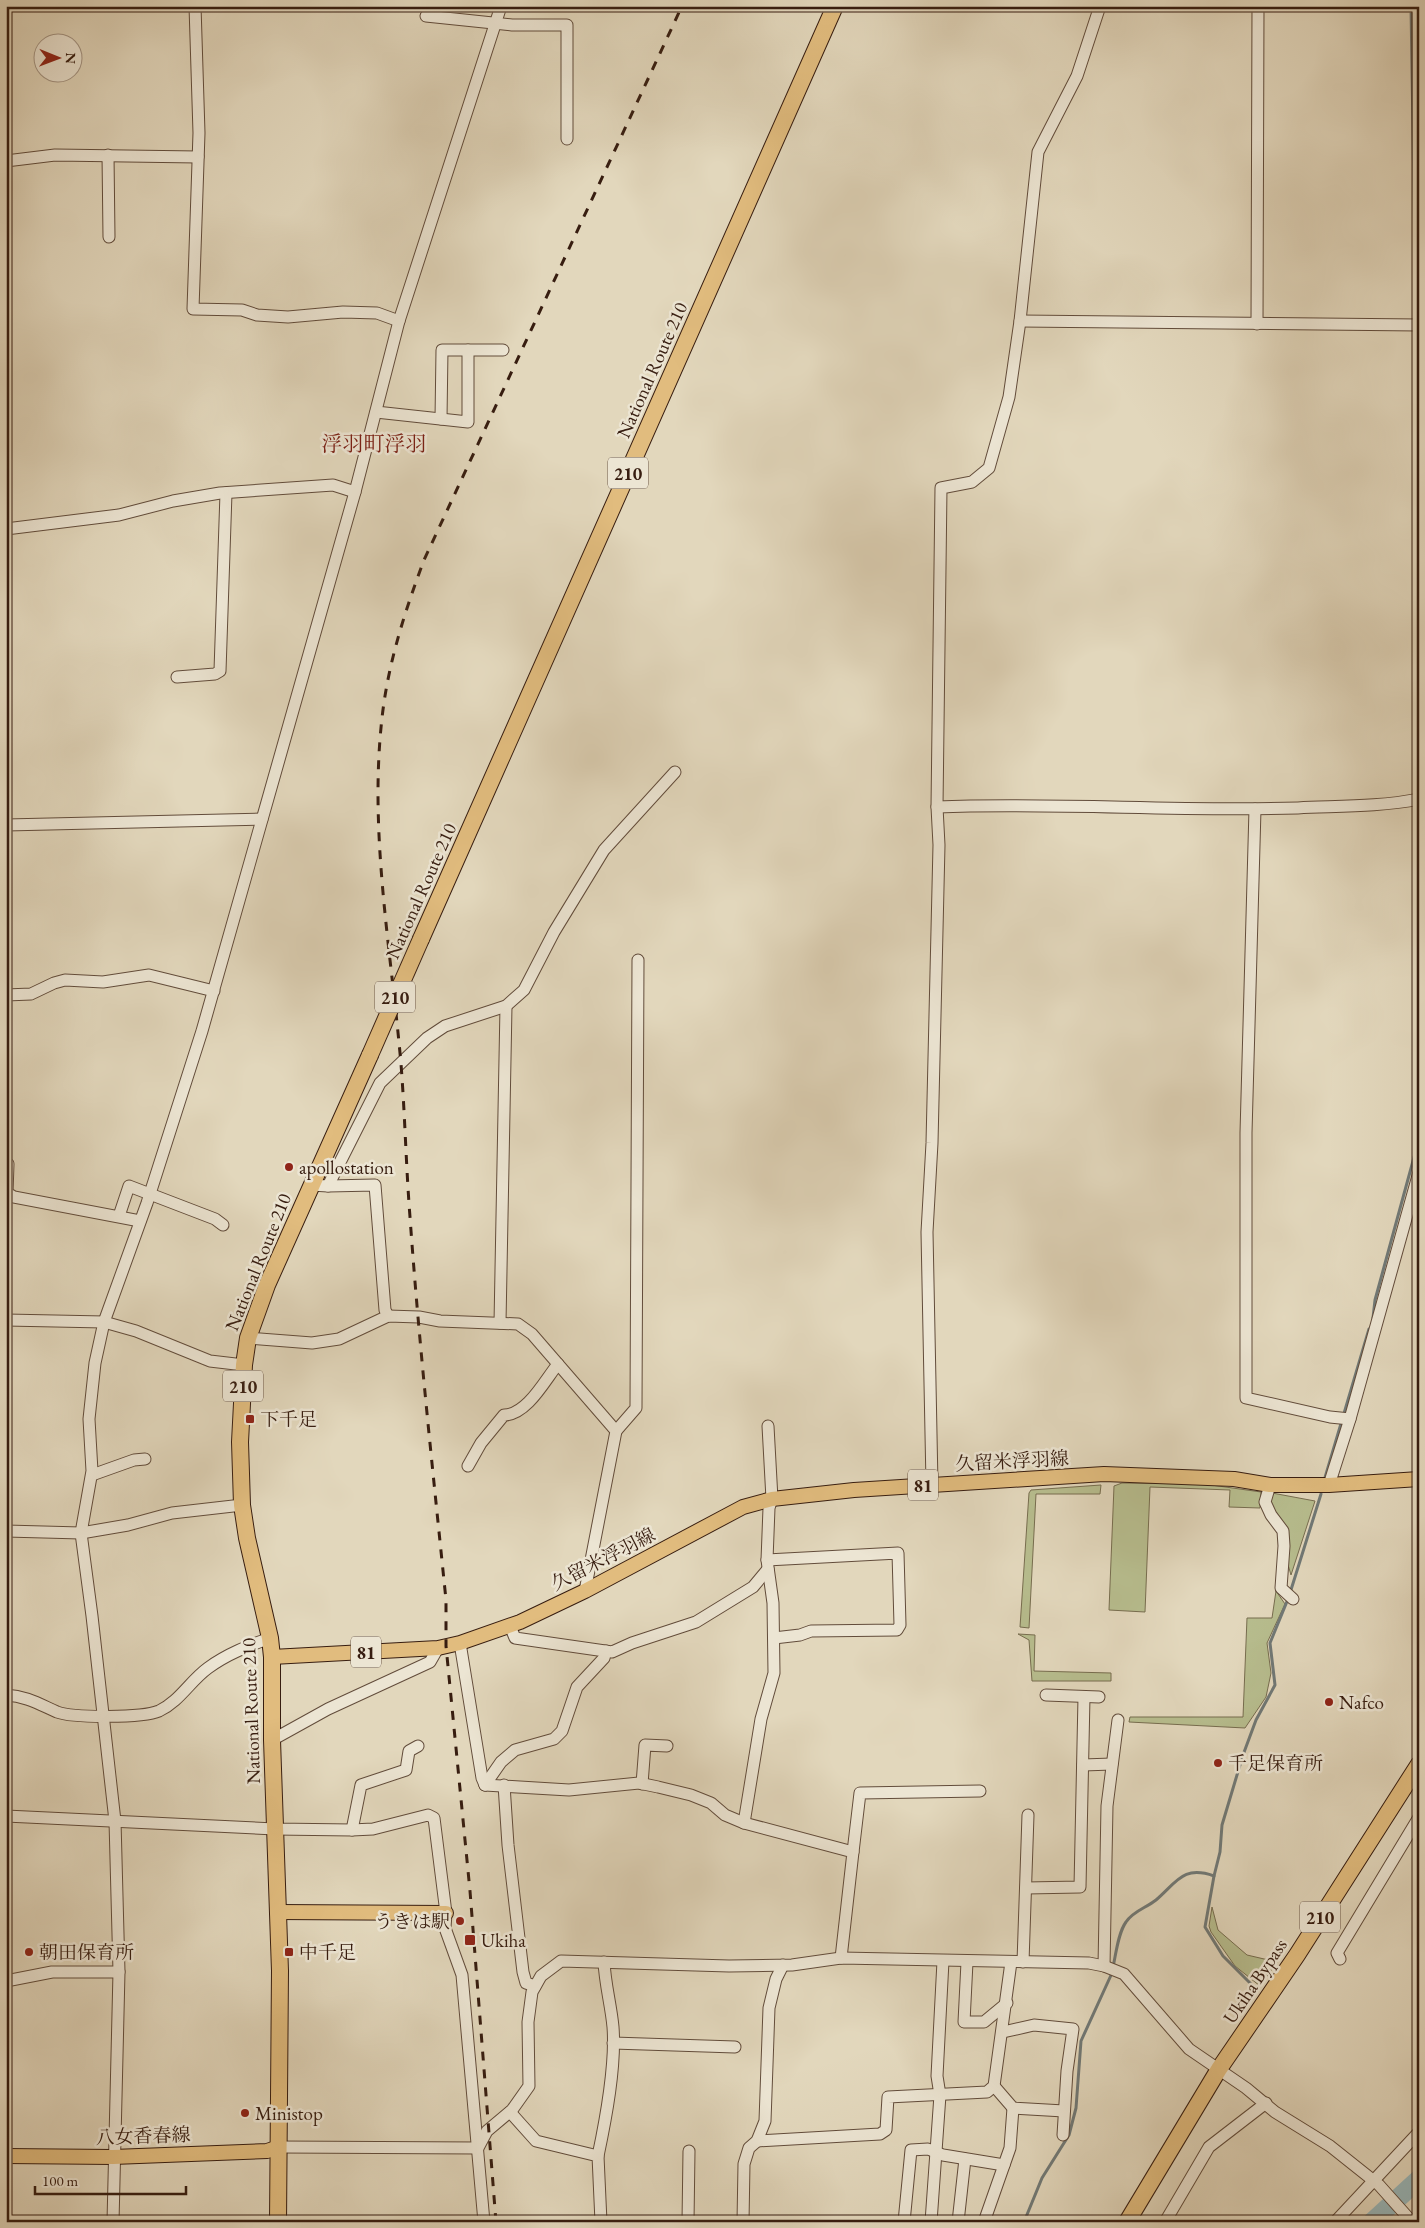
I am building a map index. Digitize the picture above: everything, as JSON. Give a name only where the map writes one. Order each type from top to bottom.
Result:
[{"type":"highway","name":"National Route 210","points":[[278,2222],[280,1971],[272,1740],[272,1657],[270,1638],[247,1538],[242,1504],[240,1458],[244,1365],[248,1338],[267,1285],[311,1185],[836,6]]},
{"type":"highway","name":"Ukiha Bypass","points":[[1127,2222],[1219,2069],[1298,1955],[1419,1764]]},
{"type":"main road","name":"久留米浮羽線","points":[[460,1643],[510,1626],[585,1591],[743,1507],[772,1499],[808,1494],[932,1484],[1123,1474],[1234,1479],[1270,1485],[1329,1485],[1419,1479]]},
{"type":"main road","name":"81","points":[[272,1657],[438,1648],[460,1643]]},
{"type":"main road","points":[[277,1912],[446,1913]]},
{"type":"main road","name":"八女香春線","points":[[6,2156],[113,2157],[267,2151],[280,2147]]},
{"type":"street","points":[[195,6],[198,157],[193,309],[242,310],[257,315],[288,317],[343,312],[377,313],[400,321]]},
{"type":"street","points":[[113,2222],[113,2157],[119,1972],[115,1821],[81,1533],[92,1475],[89,1419],[95,1363],[104,1322],[150,1193],[214,991],[355,492],[400,321],[501,6]]},
{"type":"street","points":[[932,1484],[927,1232],[932,1143],[939,845],[937,807],[941,488],[972,482],[989,468],[1010,397],[1038,152],[1077,76],[1100,6]]},
{"type":"street","points":[[1257,324],[1258,6]]},
{"type":"street","points":[[426,16],[495,24],[566,25],[566,139]]},
{"type":"street","points":[[6,161],[55,155],[198,157]]},
{"type":"street","points":[[108,155],[109,237]]},
{"type":"street","points":[[1020,321],[1419,325]]},
{"type":"street","points":[[440,419],[442,350],[503,350]]},
{"type":"street","points":[[376,412],[468,422],[468,350]]},
{"type":"street","points":[[6,529],[120,515],[174,501],[226,493],[333,485],[355,492]]},
{"type":"street","points":[[177,677],[215,674],[220,671],[226,493]]},
{"type":"street","points":[[328,1186],[380,1084],[426,1038],[445,1026],[506,1006],[524,990],[554,932],[604,850],[675,772]]},
{"type":"street","points":[[937,807],[989,805],[1255,809],[1384,805],[1417,800]]},
{"type":"street","points":[[1255,809],[1246,1133],[1246,1398],[1330,1417],[1350,1419]]},
{"type":"street","points":[[6,825],[262,819]]},
{"type":"street","points":[[585,1591],[616,1432],[636,1408],[638,960]]},
{"type":"street","points":[[6,994],[31,994],[65,980],[103,982],[149,975],[214,991]]},
{"type":"street","points":[[500,1323],[506,1006]]},
{"type":"street","points":[[6,1163],[8,1164],[7,1193],[14,1197],[140,1221]]},
{"type":"street","points":[[1329,1485],[1350,1419],[1419,1172]]},
{"type":"street","points":[[311,1185],[375,1185],[385,1310],[388,1316]]},
{"type":"street","points":[[118,1216],[129,1186],[215,1219],[223,1225]]},
{"type":"street","points":[[248,1338],[321,1342],[339,1339],[388,1316],[419,1317],[440,1321],[518,1324],[532,1334],[616,1432]]},
{"type":"street","points":[[6,1320],[104,1322],[136,1331],[210,1361],[244,1365]]},
{"type":"street","points":[[468,1466],[481,1443],[504,1415],[515,1413],[527,1404],[558,1364]]},
{"type":"street","points":[[744,1823],[761,1718],[774,1672],[774,1638],[768,1565],[768,1508],[772,1499],[768,1426]]},
{"type":"street","points":[[92,1475],[134,1460],[145,1459]]},
{"type":"street","points":[[1270,1485],[1265,1502],[1271,1515],[1283,1530],[1282,1588],[1289,1595]]},
{"type":"street","points":[[6,1531],[81,1533],[128,1525],[172,1513],[242,1504]]},
{"type":"street","points":[[768,1565],[898,1554],[900,1625],[897,1630],[811,1631],[800,1635],[774,1638]]},
{"type":"street","points":[[510,1626],[515,1638],[612,1652],[632,1643],[696,1622],[753,1587],[768,1565]]},
{"type":"street","points":[[6,1695],[29,1698],[58,1712],[133,1717],[158,1711],[179,1699],[207,1668],[239,1649],[270,1638]]},
{"type":"street","points":[[460,1643],[472,1725],[482,1778],[485,1784]]},
{"type":"street","points":[[272,1740],[328,1709],[430,1662],[438,1648]]},
{"type":"street","points":[[485,1784],[502,1762],[515,1750],[554,1739],[562,1731],[577,1687],[604,1658],[606,1651]]},
{"type":"street","points":[[1046,1695],[1099,1697]]},
{"type":"street","points":[[1026,1888],[1080,1887],[1084,1697]]},
{"type":"street","points":[[1104,1966],[1108,1806],[1118,1720]]},
{"type":"street","points":[[352,1830],[361,1785],[406,1770],[408,1751],[418,1746]]},
{"type":"street","points":[[642,1784],[645,1746],[666,1746]]},
{"type":"street","points":[[1083,1765],[1112,1764]]},
{"type":"street","points":[[485,1784],[569,1790],[642,1784],[691,1795],[711,1803],[725,1815],[744,1823],[854,1852]]},
{"type":"street","points":[[504,1785],[508,1845],[523,1972],[526,1983],[535,1986]]},
{"type":"street","points":[[841,1958],[860,1794],[980,1791]]},
{"type":"street","points":[[6,1816],[275,1829],[352,1830],[374,1828],[428,1815],[434,1818],[446,1913],[445,1928],[462,1975],[484,2222]]},
{"type":"street","points":[[757,2141],[880,2134],[886,2130],[888,2097],[987,2092],[994,2086],[1006,2003],[1017,1962],[1026,1888],[1028,1815]]},
{"type":"street","points":[[1340,1959],[1337,1953],[1419,1817]]},
{"type":"street","points":[[478,2148],[487,2131],[510,2112],[529,2086],[528,2022],[532,1992],[541,1976],[561,1961],[729,1966],[783,1965],[841,1958],[967,1962],[1079,1962],[1104,1966],[1124,1974],[1189,2049],[1246,2088],[1280,2115],[1330,2146],[1376,2183],[1412,2222]]},
{"type":"street","points":[[931,2222],[940,2095],[937,2076],[943,1961]]},
{"type":"street","points":[[601,2222],[598,2156],[605,2124],[613,2043],[613,2026],[604,1962]]},
{"type":"street","points":[[967,1962],[964,2022],[984,2022],[1006,2003]]},
{"type":"street","points":[[743,2222],[744,2164],[749,2148],[757,2141],[765,2121],[769,2008],[776,1979],[783,1965]]},
{"type":"street","points":[[6,1981],[52,1972],[119,1972]]},
{"type":"street","points":[[1003,2032],[1034,2025],[1073,2029],[1067,2071],[1062,2135]]},
{"type":"street","points":[[613,2043],[734,2047]]},
{"type":"street","points":[[994,2086],[1014,2108],[1064,2111]]},
{"type":"street","points":[[1165,2222],[1209,2147],[1266,2104]]},
{"type":"street","points":[[984,2222],[1011,2141],[1014,2108]]},
{"type":"street","points":[[510,2112],[536,2141],[598,2156]]},
{"type":"street","points":[[1335,2222],[1376,2183],[1419,2132]]},
{"type":"street","points":[[280,2147],[478,2148]]},
{"type":"street","points":[[904,2222],[911,2150],[928,2149],[965,2159],[1004,2165]]},
{"type":"street","points":[[688,2222],[689,2151]]},
{"type":"street","points":[[958,2222],[965,2159]]},
{"type":"green space","points":[[1122,1483],[1204,1484],[1261,1492],[1260,1508],[1229,1507],[1230,1490],[1150,1487],[1145,1612],[1109,1610],[1114,1486]]},
{"type":"green space","points":[[1101,1485],[1100,1494],[1036,1494],[1029,1628],[1020,1627],[1029,1493],[1031,1490]]},
{"type":"green space","points":[[1272,1493],[1315,1501],[1291,1575],[1271,1506]]},
{"type":"green space","points":[[1276,1591],[1285,1604],[1267,1643],[1271,1673],[1266,1697],[1245,1728],[1129,1722],[1130,1717],[1243,1717],[1247,1618],[1272,1618]]},
{"type":"green space","points":[[1018,1634],[1035,1635],[1034,1671],[1111,1673],[1111,1681],[1032,1681],[1029,1640]]},
{"type":"green space","points":[[1212,1907],[1218,1930],[1247,1955],[1277,1962],[1260,1986],[1235,1966],[1211,1932],[1209,1926]]},
{"type":"waterway","points":[[1411,6],[1416,319]]},
{"type":"waterway","points":[[1416,331],[1419,446]]},
{"type":"waterway","points":[[1373,1318],[1375,1300],[1419,1139]]},
{"type":"waterway","points":[[1324,1481],[1369,1329]]},
{"type":"waterway","points":[[1290,1593],[1321,1494]]},
{"type":"waterway","points":[[1113,1967],[1121,1932],[1132,1915],[1156,1900],[1181,1877],[1195,1873],[1214,1876],[1220,1852],[1222,1825],[1243,1755],[1256,1720],[1275,1685],[1270,1643],[1288,1599]]},
{"type":"waterway","points":[[1214,1876],[1205,1927],[1223,1956],[1257,1990]]},
{"type":"waterway","points":[[1024,2222],[1042,2178],[1069,2135],[1076,2108],[1081,2041],[1112,1973]]},
{"type":"waterway","points":[[1372,2222],[1419,2179]]},
{"type":"railway","points":[[496,2222],[470,1891],[446,1646],[446,1600],[426,1408],[414,1265],[401,1064],[383,891],[378,804],[382,718],[388,677],[398,638],[424,560],[682,6]]},
{"type":"place","name":"apollostation","points":[[289,1167]]},
{"type":"place","name":"下千足","points":[[250,1419]]},
{"type":"place","name":"Nafco","points":[[1329,1702]]},
{"type":"place","name":"千足保育所","points":[[1218,1763]]},
{"type":"place","name":"うきは駅","points":[[460,1921]]},
{"type":"place","name":"Ukiha","points":[[470,1940]]},
{"type":"place","name":"朝田保育所","points":[[29,1952]]},
{"type":"place","name":"中千足","points":[[289,1952]]},
{"type":"place","name":"Ministop","points":[[245,2113]]},
{"type":"district","name":"浮羽町浮羽","points":[[374,443]]}]
